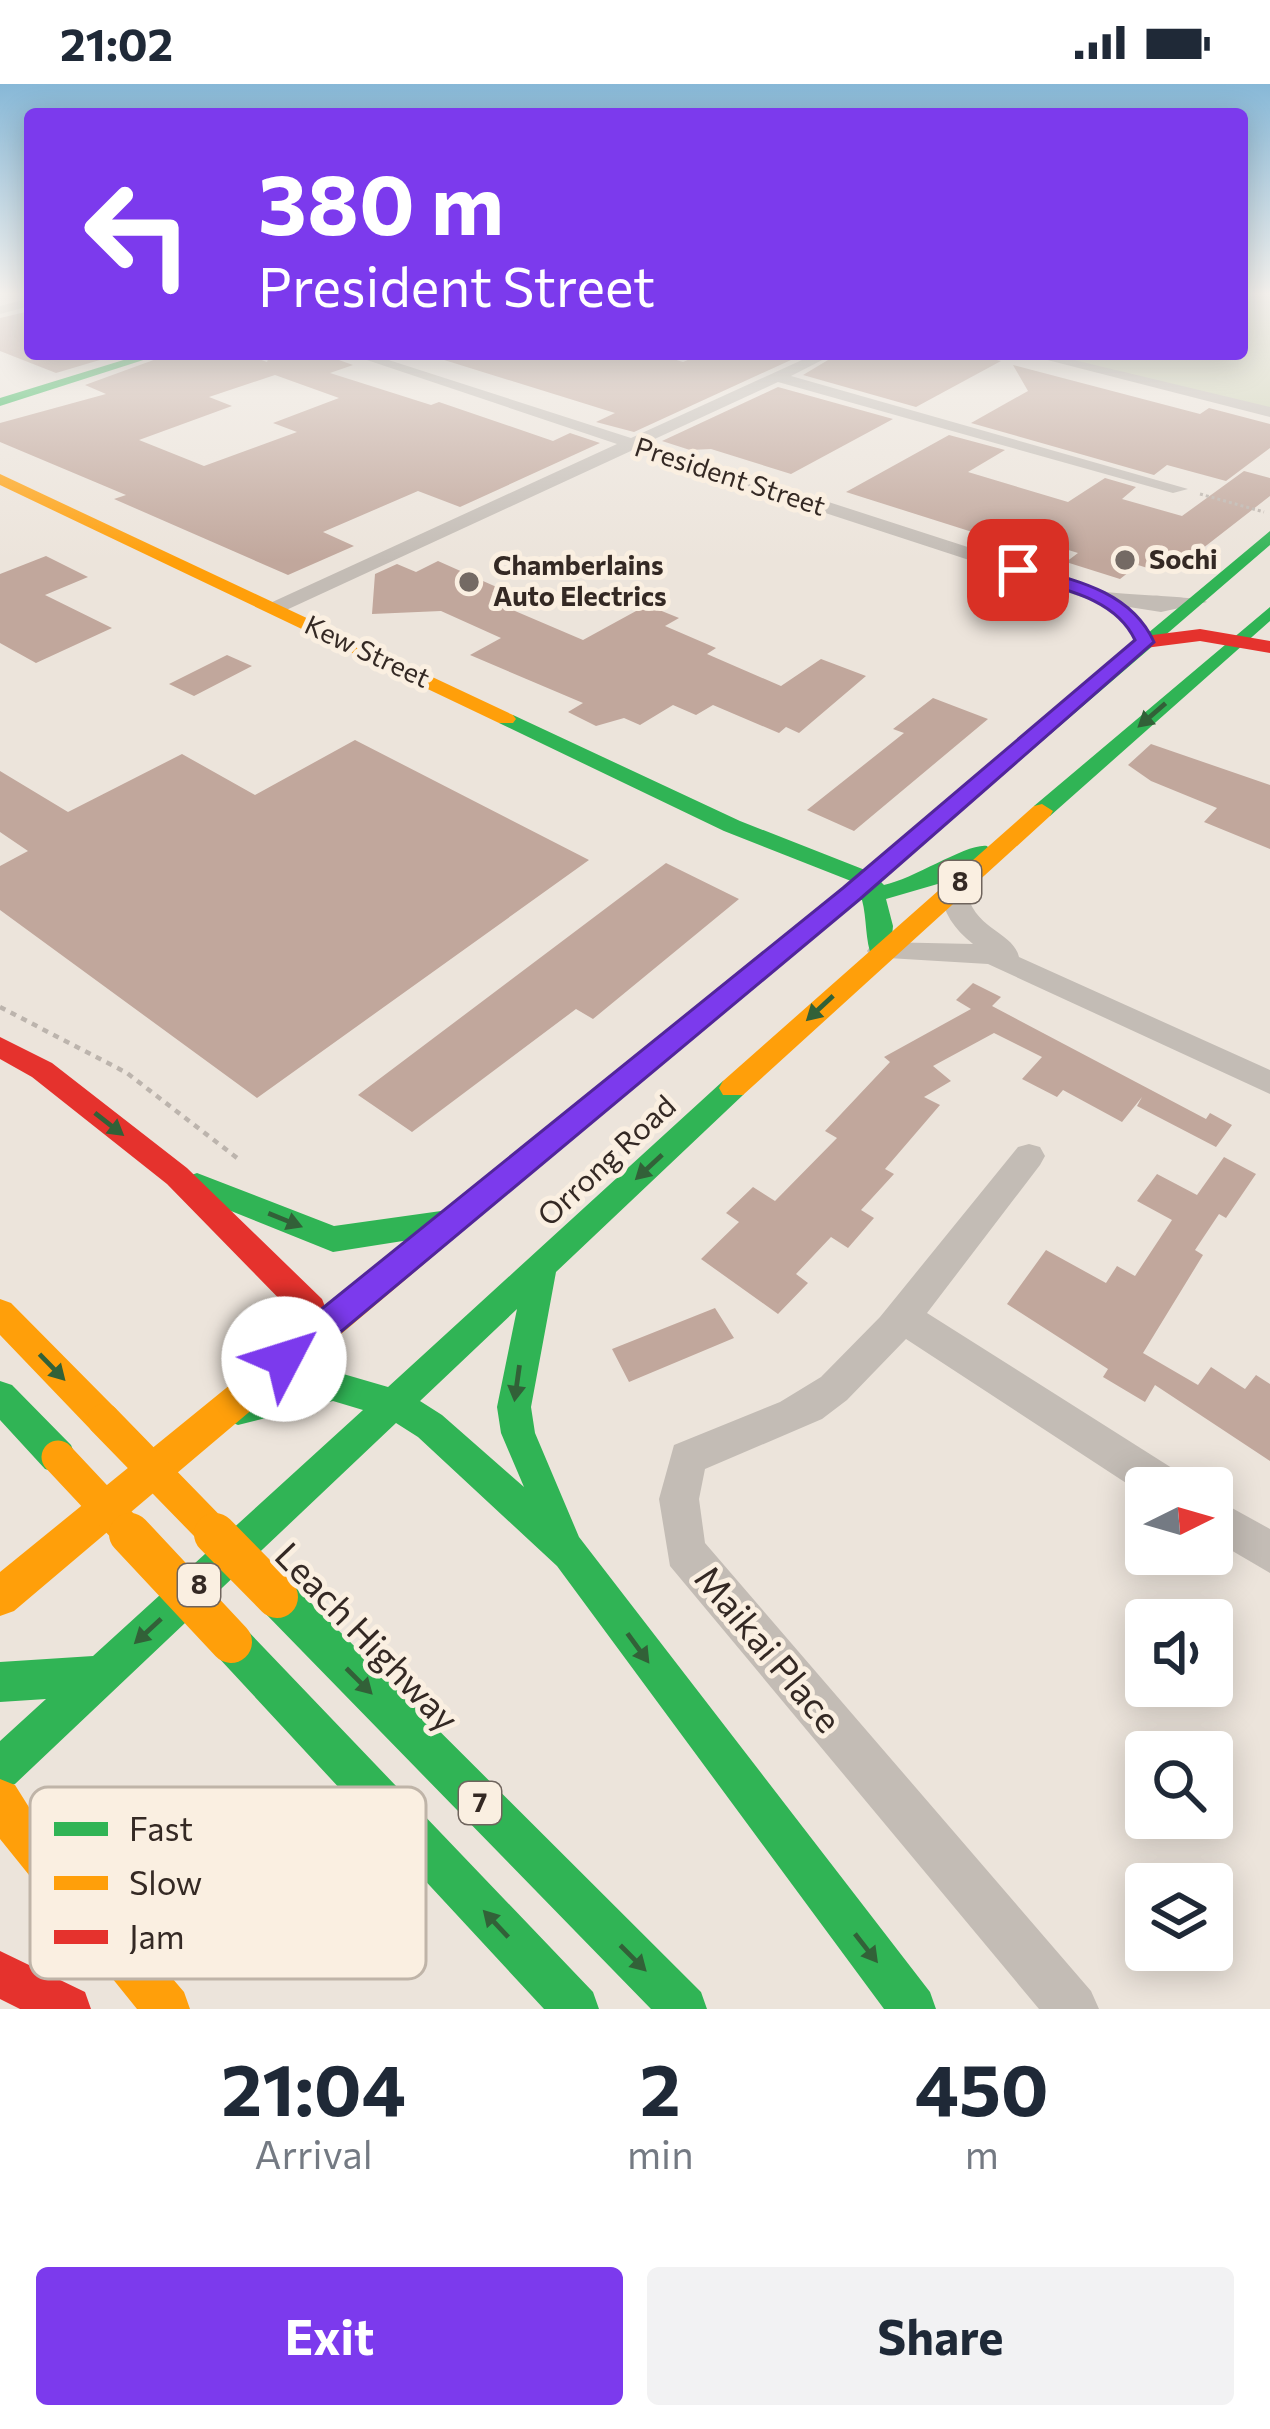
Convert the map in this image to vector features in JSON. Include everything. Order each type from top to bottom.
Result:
[{"type":"main road","points":[[0,402],[66,382]]},
{"type":"main road","name":"Kew Street","points":[[0,479],[864,889]]},
{"type":"main road","name":"Orrong Road","points":[[0,1597],[451,1220],[864,889],[1270,536]]},
{"type":"main road","points":[[1197,602],[1238,642],[1270,658]]},
{"type":"main road","name":"Orrong Road","points":[[0,1769],[881,951],[1270,612]]},
{"type":"main road","points":[[1144,642],[1200,635],[1270,647]]},
{"type":"main road","points":[[881,951],[864,889],[930,882],[1066,789]]},
{"type":"main road","points":[[0,1047],[42,1070],[177,1176],[310,1309],[321,1328],[333,1386],[321,1446],[296,1495]]},
{"type":"main road","points":[[177,1176],[333,1239],[451,1220]]},
{"type":"main road","points":[[541,1269],[514,1407],[518,1433],[569,1553]]},
{"type":"main road","name":"Leach Highway","points":[[0,1313],[684,2009]]},
{"type":"main road","points":[[217,1415],[333,1386],[394,1404],[430,1426],[569,1553],[913,2009]]},
{"type":"main road","name":"7","points":[[0,1396],[368,1787]]},
{"type":"main road","points":[[0,1622],[32,1570]]},
{"type":"main road","points":[[0,1682],[101,1675]]},
{"type":"main road","points":[[0,1800],[30,1845]]},
{"type":"main road","name":"7","points":[[426,1849],[577,2009]]},
{"type":"main road","points":[[0,1974],[68,2009]]},
{"type":"main road","points":[[142,1979],[167,2009]]},
{"type":"street","name":"President Street","points":[[439,382],[1104,598],[1161,606],[1197,602]]},
{"type":"street","points":[[275,608],[766,382]]},
{"type":"street","points":[[794,382],[1179,489]]},
{"type":"street","points":[[1146,382],[1270,412]]},
{"type":"street","name":"President Street","points":[[1104,598],[1135,620],[1144,642]]},
{"type":"street","points":[[953,889],[954,909],[964,925],[1027,968],[1270,1083]]},
{"type":"street","points":[[881,951],[969,951],[1027,968]]},
{"type":"street","name":"Maikai Place","points":[[1028,1156],[901,1316],[838,1383],[808,1406],[688,1458],[679,1499],[686,1552],[1073,2009]]},
{"type":"street","points":[[901,1316],[1136,1467]]},
{"type":"street","points":[[1233,1529],[1270,1553]]},
{"type":"path","points":[[1179,489],[1270,513]]},
{"type":"path","points":[[0,1007],[77,1039],[176,1104],[245,1164]]},
{"type":"green space","points":[[1158,382],[1270,382],[1270,409]]},
{"type":"building","points":[[254,382],[209,397],[232,406],[139,440],[204,466],[297,432],[273,423],[339,398],[294,382],[358,382],[431,405],[439,402],[553,441],[570,433],[600,443],[460,507],[418,491],[323,532],[354,546],[288,575],[114,499],[126,495],[0,442],[0,423],[106,394],[85,385]]},
{"type":"building","points":[[515,382],[743,382],[634,432],[596,422],[615,413]]},
{"type":"building","points":[[827,382],[963,382],[916,407]]},
{"type":"building","points":[[1023,382],[1077,382],[1200,414],[1209,408],[1270,424],[1270,448],[1226,481],[1167,465],[1154,475],[971,423],[1028,391]]},
{"type":"building","points":[[778,387],[893,419],[791,474],[711,449],[690,450],[662,441]]},
{"type":"building","points":[[949,435],[1005,450],[968,472],[1068,502],[1105,478],[1136,487],[1122,499],[1182,516],[1244,471],[1270,478],[1270,496],[1189,559],[1179,556],[1160,572],[1138,565],[1120,579],[1066,562],[1078,553],[1020,535],[1007,543],[846,492]]},
{"type":"building","points":[[46,556],[88,577],[45,595],[112,628],[36,663],[0,643],[0,574]]},
{"type":"building","points":[[438,561],[501,589],[492,593],[504,599],[496,603],[583,640],[647,605],[679,618],[665,626],[716,648],[707,654],[781,686],[821,659],[866,676],[799,733],[786,727],[779,733],[713,705],[696,715],[673,705],[640,725],[624,718],[596,726],[568,712],[583,703],[470,655],[501,638],[441,611],[372,614],[375,574],[397,564],[416,572]]},
{"type":"building","points":[[227,655],[252,666],[194,696],[169,684]]},
{"type":"building","points":[[933,698],[988,719],[854,831],[807,810],[904,733],[893,729]]},
{"type":"building","points":[[355,740],[589,860],[257,1098],[0,910],[0,866],[28,851],[0,832],[0,771],[68,812],[182,754],[255,795]]},
{"type":"building","points":[[1151,744],[1270,785],[1270,849],[1204,822],[1217,808],[1151,781],[1128,765]]},
{"type":"building","points":[[666,863],[739,899],[593,1019],[576,1009],[412,1132],[358,1095]]},
{"type":"building","points":[[973,983],[1001,997],[992,1006],[1206,1119],[1210,1113],[1232,1125],[1216,1147],[1137,1106],[1142,1097],[1122,1122],[1063,1090],[1057,1097],[1022,1079],[1042,1057],[994,1033],[933,1066],[951,1081],[924,1097],[940,1105],[885,1169],[894,1174],[861,1210],[874,1218],[848,1248],[831,1237],[796,1274],[808,1283],[778,1314],[701,1259],[739,1222],[726,1213],[753,1187],[775,1201],[837,1138],[825,1131],[890,1062],[884,1057],[971,1009],[956,1000]]},
{"type":"building","points":[[1224,1157],[1256,1174],[1226,1218],[1219,1214],[1195,1250],[1203,1255],[1143,1353],[1198,1385],[1211,1367],[1245,1389],[1256,1375],[1270,1384],[1270,1461],[1155,1385],[1145,1402],[1103,1377],[1108,1369],[1007,1304],[1046,1250],[1106,1283],[1117,1266],[1135,1276],[1172,1220],[1137,1201],[1157,1174],[1197,1195]]},
{"type":"building","points":[[715,1308],[734,1338],[629,1382],[612,1349]]},
{"type":"traffic: fast","points":[[0,402],[66,382]]},
{"type":"traffic: fast","points":[[498,1184],[957,806],[1270,536]]},
{"type":"traffic: fast","points":[[1042,811],[1270,612]]},
{"type":"traffic: fast","points":[[506,719],[732,826],[868,879],[881,926],[881,951]]},
{"type":"traffic: fast","points":[[848,892],[884,892],[917,884],[979,851]]},
{"type":"traffic: fast","points":[[0,1769],[733,1088]]},
{"type":"traffic: fast","points":[[197,1185],[333,1239],[441,1223]]},
{"type":"traffic: fast","points":[[541,1269],[514,1407],[518,1433],[562,1534]]},
{"type":"traffic: fast","points":[[238,1409],[333,1386],[395,1404],[430,1426],[570,1553],[913,2009]]},
{"type":"traffic: fast","points":[[0,1396],[58,1457]]},
{"type":"traffic: fast","points":[[277,1597],[684,2009]]},
{"type":"traffic: fast","points":[[231,1642],[367,1787]]},
{"type":"traffic: fast","points":[[0,1682],[101,1675]]},
{"type":"traffic: fast","points":[[426,1849],[576,2009]]},
{"type":"traffic: slow","points":[[0,479],[506,719]]},
{"type":"traffic: slow","points":[[733,1088],[1042,811]]},
{"type":"traffic: slow","points":[[0,1597],[498,1184]]},
{"type":"traffic: slow","points":[[0,1313],[104,1420]]},
{"type":"traffic: slow","points":[[104,1420],[277,1597]]},
{"type":"traffic: slow","points":[[58,1457],[231,1642]]},
{"type":"traffic: slow","points":[[0,1800],[30,1845]]},
{"type":"traffic: slow","points":[[142,1979],[167,2009]]},
{"type":"traffic: jam","points":[[1145,642],[1200,635],[1270,647]]},
{"type":"traffic: jam","points":[[0,1047],[42,1070],[177,1176],[311,1309],[329,1360]]},
{"type":"traffic: jam","points":[[0,1974],[68,2009]]},
{"type":"place","name":"Sochi","points":[[1125,560]]},
{"type":"place","name":"Chamberlains Auto Electrics","points":[[469,582]]},
{"type":"route","points":[[284,1359],[852,894],[1144,642],[1135,620],[1104,598],[1018,570]]}]
